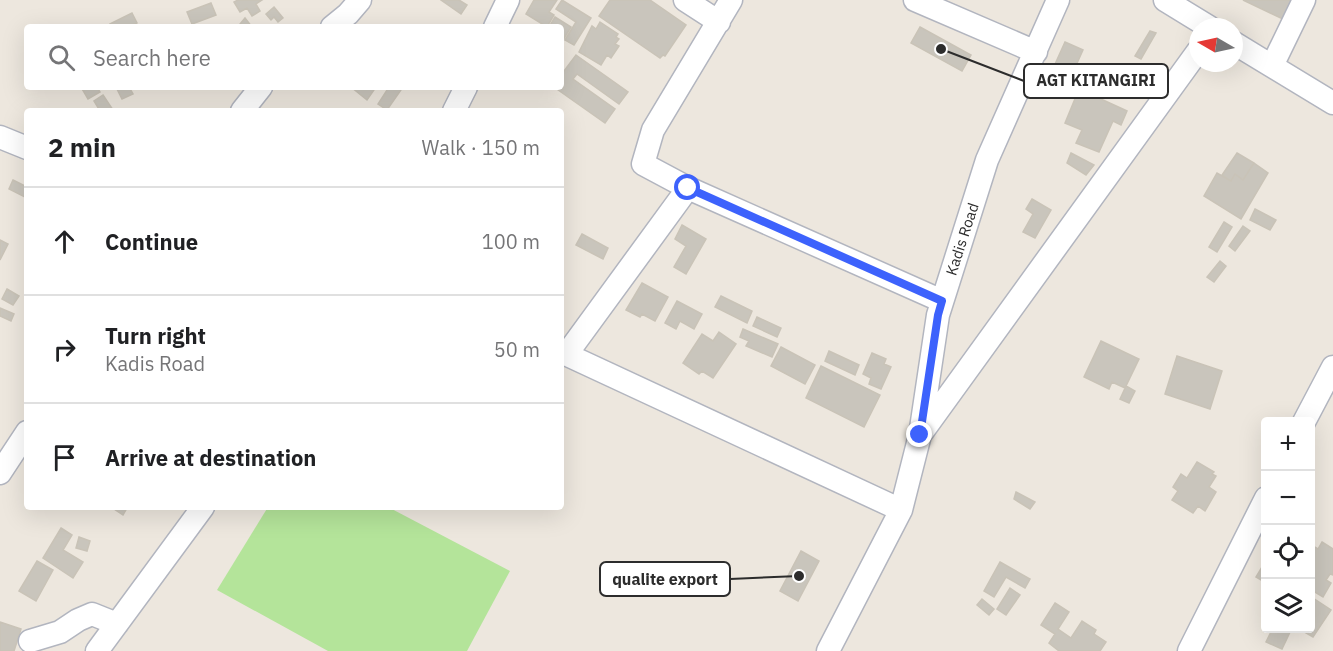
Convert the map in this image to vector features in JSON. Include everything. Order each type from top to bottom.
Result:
[{"type":"street","points":[[336,24],[360,0]]},
{"type":"street","points":[[496,24],[508,0]]},
{"type":"street","points":[[685,0],[719,22]]},
{"type":"street","points":[[731,0],[653,130],[643,164],[688,188],[942,301]]},
{"type":"street","points":[[915,0],[1036,52]]},
{"type":"street","name":"Kadis Road","points":[[828,651],[901,510],[920,435],[942,301],[987,160],[1058,0]]},
{"type":"street","points":[[1165,0],[1194,18]]},
{"type":"street","points":[[1272,66],[1304,0]]},
{"type":"street","points":[[1243,48],[1333,103]]},
{"type":"street","points":[[920,435],[1189,63]]},
{"type":"street","points":[[244,108],[259,90]]},
{"type":"street","points":[[456,108],[464,90]]},
{"type":"street","points":[[0,137],[24,147]]},
{"type":"street","points":[[688,188],[564,353],[901,510]]},
{"type":"street","points":[[1307,417],[1333,367]]},
{"type":"street","points":[[0,473],[24,437]]},
{"type":"street","points":[[1189,651],[1261,508]]},
{"type":"street","points":[[97,651],[201,510]]},
{"type":"street","points":[[30,641],[60,632],[92,614],[117,624]]},
{"type":"green space","points":[[266,510],[394,510],[510,571],[467,651],[328,651],[217,590]]},
{"type":"building","points":[[262,0],[256,4],[260,11],[252,16],[247,8],[240,12],[234,2]]},
{"type":"building","points":[[441,0],[459,0],[467,5],[461,14]]},
{"type":"building","points":[[534,0],[557,0],[549,12],[554,15],[549,24],[542,24],[526,14]]},
{"type":"building","points":[[562,0],[591,18],[574,45],[565,40],[576,22],[556,9]]},
{"type":"building","points":[[610,0],[650,0],[686,25],[665,56],[660,58],[599,16]]},
{"type":"building","points":[[1243,0],[1293,0],[1287,21]]},
{"type":"building","points":[[211,3],[216,15],[192,24],[187,12]]},
{"type":"building","points":[[274,7],[283,18],[278,22],[274,17],[271,20],[266,14]]},
{"type":"building","points":[[132,13],[137,23],[135,24],[110,24]]},
{"type":"building","points":[[555,17],[571,27],[564,38],[564,24],[551,24]]},
{"type":"building","points":[[245,18],[250,24],[240,24]]},
{"type":"building","points":[[600,22],[618,34],[616,37],[619,39],[615,44],[619,46],[611,58],[607,55],[601,65],[579,52],[592,26],[596,29]]},
{"type":"building","points":[[920,27],[971,55],[962,71],[911,43]]},
{"type":"building","points":[[1150,31],[1156,33],[1141,59],[1135,56]]},
{"type":"building","points":[[1065,42],[1083,50],[1069,81],[1051,73]]},
{"type":"building","points":[[576,55],[628,92],[619,104],[577,74],[573,79],[615,109],[605,123],[558,90],[564,90],[564,71]]},
{"type":"building","points":[[1079,89],[1127,111],[1121,125],[1113,121],[1099,152],[1076,143],[1082,130],[1065,123]]},
{"type":"building","points":[[83,90],[99,90],[100,92],[88,99]]},
{"type":"building","points":[[118,90],[131,90],[133,94],[122,99]]},
{"type":"building","points":[[355,90],[374,90],[367,100]]},
{"type":"building","points":[[387,90],[401,90],[388,108],[378,104]]},
{"type":"building","points":[[103,95],[112,108],[98,108],[94,101]]},
{"type":"building","points":[[1071,153],[1094,165],[1086,175],[1067,163]]},
{"type":"building","points":[[1237,153],[1254,163],[1243,180],[1235,174],[1231,181],[1222,175]]},
{"type":"building","points":[[1254,163],[1268,173],[1241,219],[1204,196],[1217,173],[1231,181],[1235,174],[1243,180]]},
{"type":"building","points":[[13,180],[24,186],[24,196],[9,189]]},
{"type":"building","points":[[1032,199],[1051,210],[1035,238],[1023,232],[1033,214],[1026,209]]},
{"type":"building","points":[[1255,209],[1276,220],[1270,230],[1250,220]]},
{"type":"building","points":[[1224,222],[1232,227],[1217,252],[1209,247]]},
{"type":"building","points":[[682,225],[706,239],[686,274],[674,267],[686,246],[675,239]]},
{"type":"building","points":[[1243,226],[1250,231],[1235,251],[1229,246]]},
{"type":"building","points":[[582,234],[608,248],[603,259],[576,245]]},
{"type":"building","points":[[0,240],[8,244],[0,260]]},
{"type":"building","points":[[1220,261],[1226,266],[1214,282],[1207,277]]},
{"type":"building","points":[[642,283],[668,297],[655,321],[642,314],[640,317],[626,310]]},
{"type":"building","points":[[7,289],[19,296],[13,305],[2,299]]},
{"type":"building","points":[[721,296],[752,311],[747,323],[715,307]]},
{"type":"building","points":[[677,301],[702,314],[694,329],[680,321],[676,329],[665,323]]},
{"type":"building","points":[[0,308],[14,314],[11,321],[0,316]]},
{"type":"building","points":[[757,317],[781,328],[777,337],[753,326]]},
{"type":"building","points":[[743,329],[778,344],[772,357],[746,346],[749,341],[740,337]]},
{"type":"building","points":[[719,332],[736,344],[713,378],[702,371],[699,374],[683,363],[702,334],[713,341]]},
{"type":"building","points":[[1101,341],[1139,359],[1125,388],[1112,382],[1109,389],[1084,377]]},
{"type":"building","points":[[781,347],[815,365],[805,384],[771,366]]},
{"type":"building","points":[[829,351],[859,365],[855,375],[825,361]]},
{"type":"building","points":[[872,353],[886,359],[884,364],[891,367],[881,389],[869,384],[871,378],[863,374]]},
{"type":"building","points":[[1177,356],[1222,371],[1210,409],[1165,394]]},
{"type":"building","points":[[821,366],[880,395],[864,427],[806,398]]},
{"type":"building","points":[[1126,386],[1135,391],[1129,403],[1120,399]]},
{"type":"building","points":[[1197,462],[1214,472],[1212,474],[1216,476],[1209,487],[1216,492],[1205,511],[1198,506],[1193,513],[1172,500],[1178,491],[1173,487],[1181,474],[1187,478]]},
{"type":"building","points":[[1016,492],[1035,502],[1030,509],[1014,499]]},
{"type":"building","points":[[116,510],[126,510],[123,515]]},
{"type":"building","points":[[61,528],[72,535],[63,550],[83,562],[73,578],[43,558]]},
{"type":"building","points":[[79,537],[90,541],[87,551],[76,548]]},
{"type":"building","points":[[1322,542],[1333,549],[1333,575],[1330,574],[1326,580],[1331,583],[1323,597],[1315,592],[1315,547],[1318,549]]},
{"type":"building","points":[[801,551],[819,561],[798,601],[780,591]]},
{"type":"building","points":[[37,561],[53,570],[36,601],[19,591]]},
{"type":"building","points":[[1000,562],[1030,579],[1025,588],[1006,577],[994,597],[984,591]]},
{"type":"building","points":[[1261,569],[1261,580],[1256,577]]},
{"type":"building","points":[[1010,588],[1020,595],[1006,615],[997,609]]},
{"type":"building","points":[[982,599],[994,609],[989,615],[977,605]]},
{"type":"building","points":[[1315,599],[1331,610],[1313,637],[1306,633],[1315,633]]},
{"type":"building","points":[[1055,603],[1069,612],[1058,629],[1071,638],[1082,621],[1096,630],[1094,634],[1106,642],[1100,651],[1059,651],[1049,643],[1055,634],[1041,625]]},
{"type":"building","points":[[0,622],[21,629],[14,651],[0,651]]},
{"type":"building","points":[[1270,633],[1290,633],[1282,649],[1266,642]]},
{"type":"place","name":"AGT KITANGIRI","points":[[941,49]]},
{"type":"place","name":"qualite export","points":[[799,576]]},
{"type":"route","points":[[688,188],[942,301],[920,435]]}]
